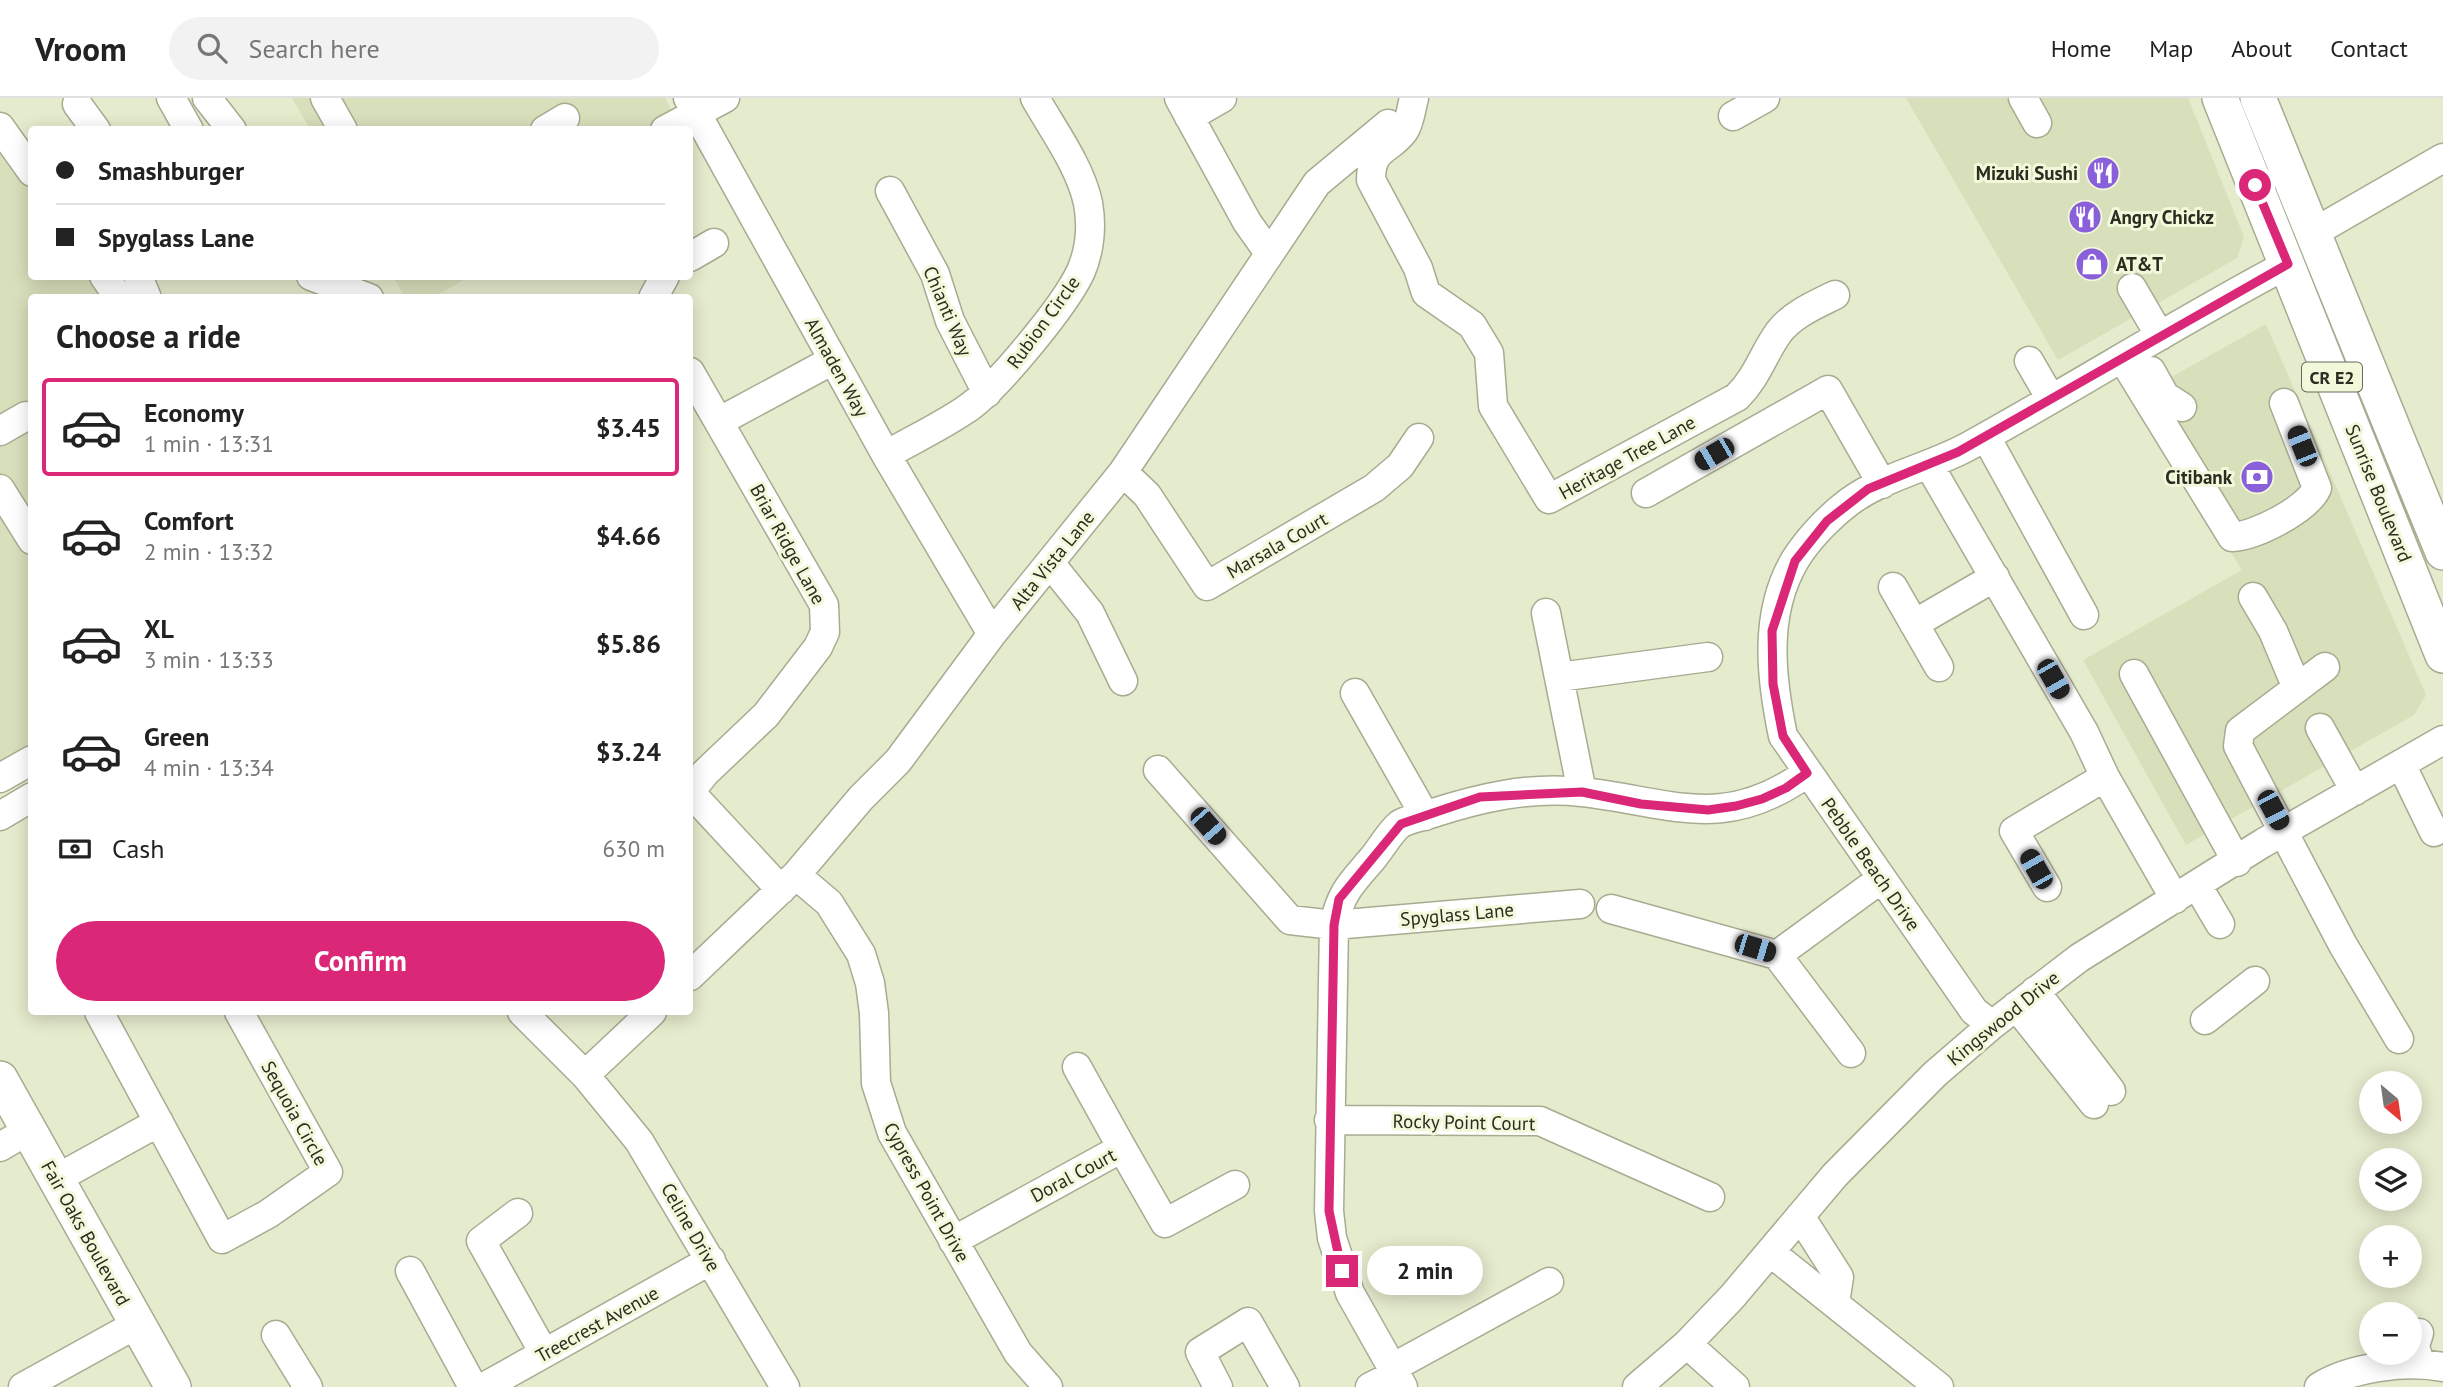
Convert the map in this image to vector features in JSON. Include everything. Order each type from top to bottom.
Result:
[{"type":"main road","name":"Sunrise Boulevard","points":[[2220,98],[2443,655]]},
{"type":"main road","name":"Sunrise Boulevard","points":[[2258,98],[2443,552]]},
{"type":"main road","name":"Fair Oaks Boulevard","points":[[0,1079],[14,1139],[56,1179],[173,1387]]},
{"type":"street","points":[[171,98],[188,126]]},
{"type":"street","points":[[207,98],[229,126]]},
{"type":"street","points":[[325,98],[341,126]]},
{"type":"street","points":[[669,126],[692,105],[725,98]]},
{"type":"street","name":"Rubion Circle","points":[[886,455],[966,410],[987,393],[1073,285],[1089,243],[1087,202],[1079,178],[1035,98]]},
{"type":"street","points":[[1222,98],[1184,107],[1247,222],[1269,253]]},
{"type":"street","name":"Heritage Tree Lane","points":[[1414,98],[1403,132],[1376,155],[1371,166],[1371,180],[1418,268],[1426,293],[1472,325],[1489,353],[1493,406],[1549,499],[1737,397],[1754,380],[1779,332],[1798,314],[1835,295]]},
{"type":"street","points":[[1733,117],[1765,98]]},
{"type":"street","points":[[2023,98],[2037,123]]},
{"type":"street","points":[[77,104],[93,126]]},
{"type":"street","name":"Almaden Way","points":[[692,105],[886,455],[992,634]]},
{"type":"street","name":"Alta Vista Lane","points":[[693,973],[789,883],[861,798],[898,761],[992,634],[1123,472],[1317,183],[1388,124]]},
{"type":"street","points":[[0,127],[28,166]]},
{"type":"street","points":[[2312,233],[2443,158]]},
{"type":"street","name":"Chianti Way","points":[[890,191],[935,274],[950,321],[987,393]]},
{"type":"street","name":"Pebble Beach Drive","points":[[1992,1025],[1974,1011],[1783,736],[1773,684],[1772,631],[1795,561],[1809,541],[1848,502],[1882,484],[1930,466],[1986,437],[2288,264]]},
{"type":"street","points":[[322,280],[358,294]]},
{"type":"street","points":[[2132,288],[2140,347],[2232,537],[2246,536],[2301,507],[2313,497],[2317,488],[2284,403]]},
{"type":"street","points":[[2140,347],[2165,396],[2182,407]]},
{"type":"street","points":[[720,421],[833,360]]},
{"type":"street","points":[[2029,361],[2052,398]]},
{"type":"street","name":"Briar Ridge Lane","points":[[693,377],[824,605],[826,625],[818,647],[766,715],[705,773],[693,788]]},
{"type":"street","points":[[1646,493],[1828,390],[1882,484]]},
{"type":"street","points":[[0,431],[28,419]]},
{"type":"street","points":[[1986,437],[2084,615]]},
{"type":"street","name":"Marsala Court","points":[[1123,472],[1147,495],[1207,586],[1374,488],[1400,466],[1419,438]]},
{"type":"street","points":[[1930,466],[2084,732],[2105,777],[2186,892],[2220,924]]},
{"type":"street","points":[[0,489],[28,534]]},
{"type":"street","points":[[1050,563],[1090,613],[1124,681]]},
{"type":"street","points":[[1914,624],[1995,577]]},
{"type":"street","points":[[1893,587],[1939,667]]},
{"type":"street","points":[[2253,597],[2273,631],[2297,688]]},
{"type":"street","points":[[1546,613],[1582,792]]},
{"type":"street","points":[[1559,677],[1708,657]]},
{"type":"street","points":[[2325,667],[2240,731],[2238,746],[2343,945],[2399,1039]]},
{"type":"street","points":[[2134,674],[2237,862]]},
{"type":"street","points":[[1355,693],[1425,816]]},
{"type":"street","points":[[2320,728],[2355,791]]},
{"type":"street","name":"Kingswood Drive","points":[[1637,1387],[1687,1343],[1770,1252],[1835,1175],[1935,1074],[1992,1025],[2079,958],[2284,831],[2443,740]]},
{"type":"street","points":[[0,778],[28,762]]},
{"type":"street","points":[[2401,764],[2434,832]]},
{"type":"street","name":"Spyglass Lane","points":[[1158,770],[1290,920],[1334,925],[1580,904]]},
{"type":"street","points":[[1397,1376],[1350,1293],[1332,1238],[1329,1211],[1329,1120],[1334,925],[1339,899],[1401,824],[1480,797],[1582,792],[1641,804],[1708,810],[1762,799],[1786,788],[1807,773]]},
{"type":"street","points":[[2047,887],[2014,831],[2105,777]]},
{"type":"street","name":"Briar Ridge Lane","points":[[693,795],[789,883]]},
{"type":"street","points":[[0,816],[28,799]]},
{"type":"street","points":[[1777,955],[1881,879]]},
{"type":"street","name":"Cypress Point Drive","points":[[789,883],[839,915],[861,954],[871,993],[873,1057],[882,1109],[892,1133],[1018,1353],[1048,1387]]},
{"type":"street","points":[[1611,909],[1777,955],[1851,1053]]},
{"type":"street","points":[[2205,1020],[2255,981]]},
{"type":"street","points":[[2026,998],[2103,1098]]},
{"type":"street","name":"Sequoia Circle","points":[[101,1015],[222,1239],[268,1214],[328,1172],[241,1015]]},
{"type":"street","name":"Celine Drive","points":[[525,1015],[585,1075],[639,1140],[785,1387]]},
{"type":"street","points":[[585,1075],[649,1015]]},
{"type":"street","points":[[1077,1067],[1122,1148]]},
{"type":"street","name":"Rocky Point Court","points":[[1329,1120],[1540,1121],[1710,1197]]},
{"type":"street","points":[[56,1179],[159,1122]]},
{"type":"street","name":"Doral Court","points":[[953,1241],[1122,1148],[1166,1223],[1235,1185]]},
{"type":"street","points":[[518,1213],[481,1241],[544,1353]]},
{"type":"street","points":[[1800,1216],[1839,1278],[1835,1303]]},
{"type":"street","points":[[1770,1252],[1939,1387]]},
{"type":"street","name":"Treecrest Avenue","points":[[484,1387],[711,1260]]},
{"type":"street","points":[[410,1270],[473,1387]]},
{"type":"street","points":[[1370,1387],[1397,1376],[1549,1282]]},
{"type":"street","points":[[1218,1387],[1200,1352],[1248,1322],[1285,1387]]},
{"type":"street","points":[[23,1387],[137,1324]]},
{"type":"street","points":[[276,1335],[307,1387]]},
{"type":"street","points":[[1687,1343],[1735,1387]]},
{"type":"street","points":[[2324,1386],[2390,1365],[2431,1365]]},
{"type":"shaded area","points":[[292,98],[665,98],[680,126],[308,126]]},
{"type":"shaded area","points":[[1906,98],[2188,98],[2244,237],[2237,258],[2058,360]]},
{"type":"shaded area","points":[[5,114],[28,148],[28,280],[118,280],[129,294],[28,294],[28,775],[0,791],[0,116]]},
{"type":"shaded area","points":[[395,280],[464,280],[439,294],[403,294]]},
{"type":"shaded area","points":[[2266,324],[2426,695],[2414,715],[2186,845],[2083,660],[2242,570],[2136,397]]},
{"type":"place","name":"Mizuki Sushi","points":[[2103,173]]},
{"type":"place","name":"Angry Chickz","points":[[2085,217]]},
{"type":"place","name":"AT&T","points":[[2092,264]]},
{"type":"place","name":"Citibank","points":[[2257,477]]},
{"type":"route","points":[[1342,1271],[1332,1238],[1329,1211],[1334,925],[1339,899],[1401,824],[1480,797],[1548,792],[1582,792],[1641,804],[1708,810],[1762,799],[1786,788],[1807,773],[1783,736],[1773,684],[1772,631],[1784,586],[1795,561],[1809,541],[1848,502],[1868,489],[1930,466],[1986,437],[2288,264],[2255,185]]}]
